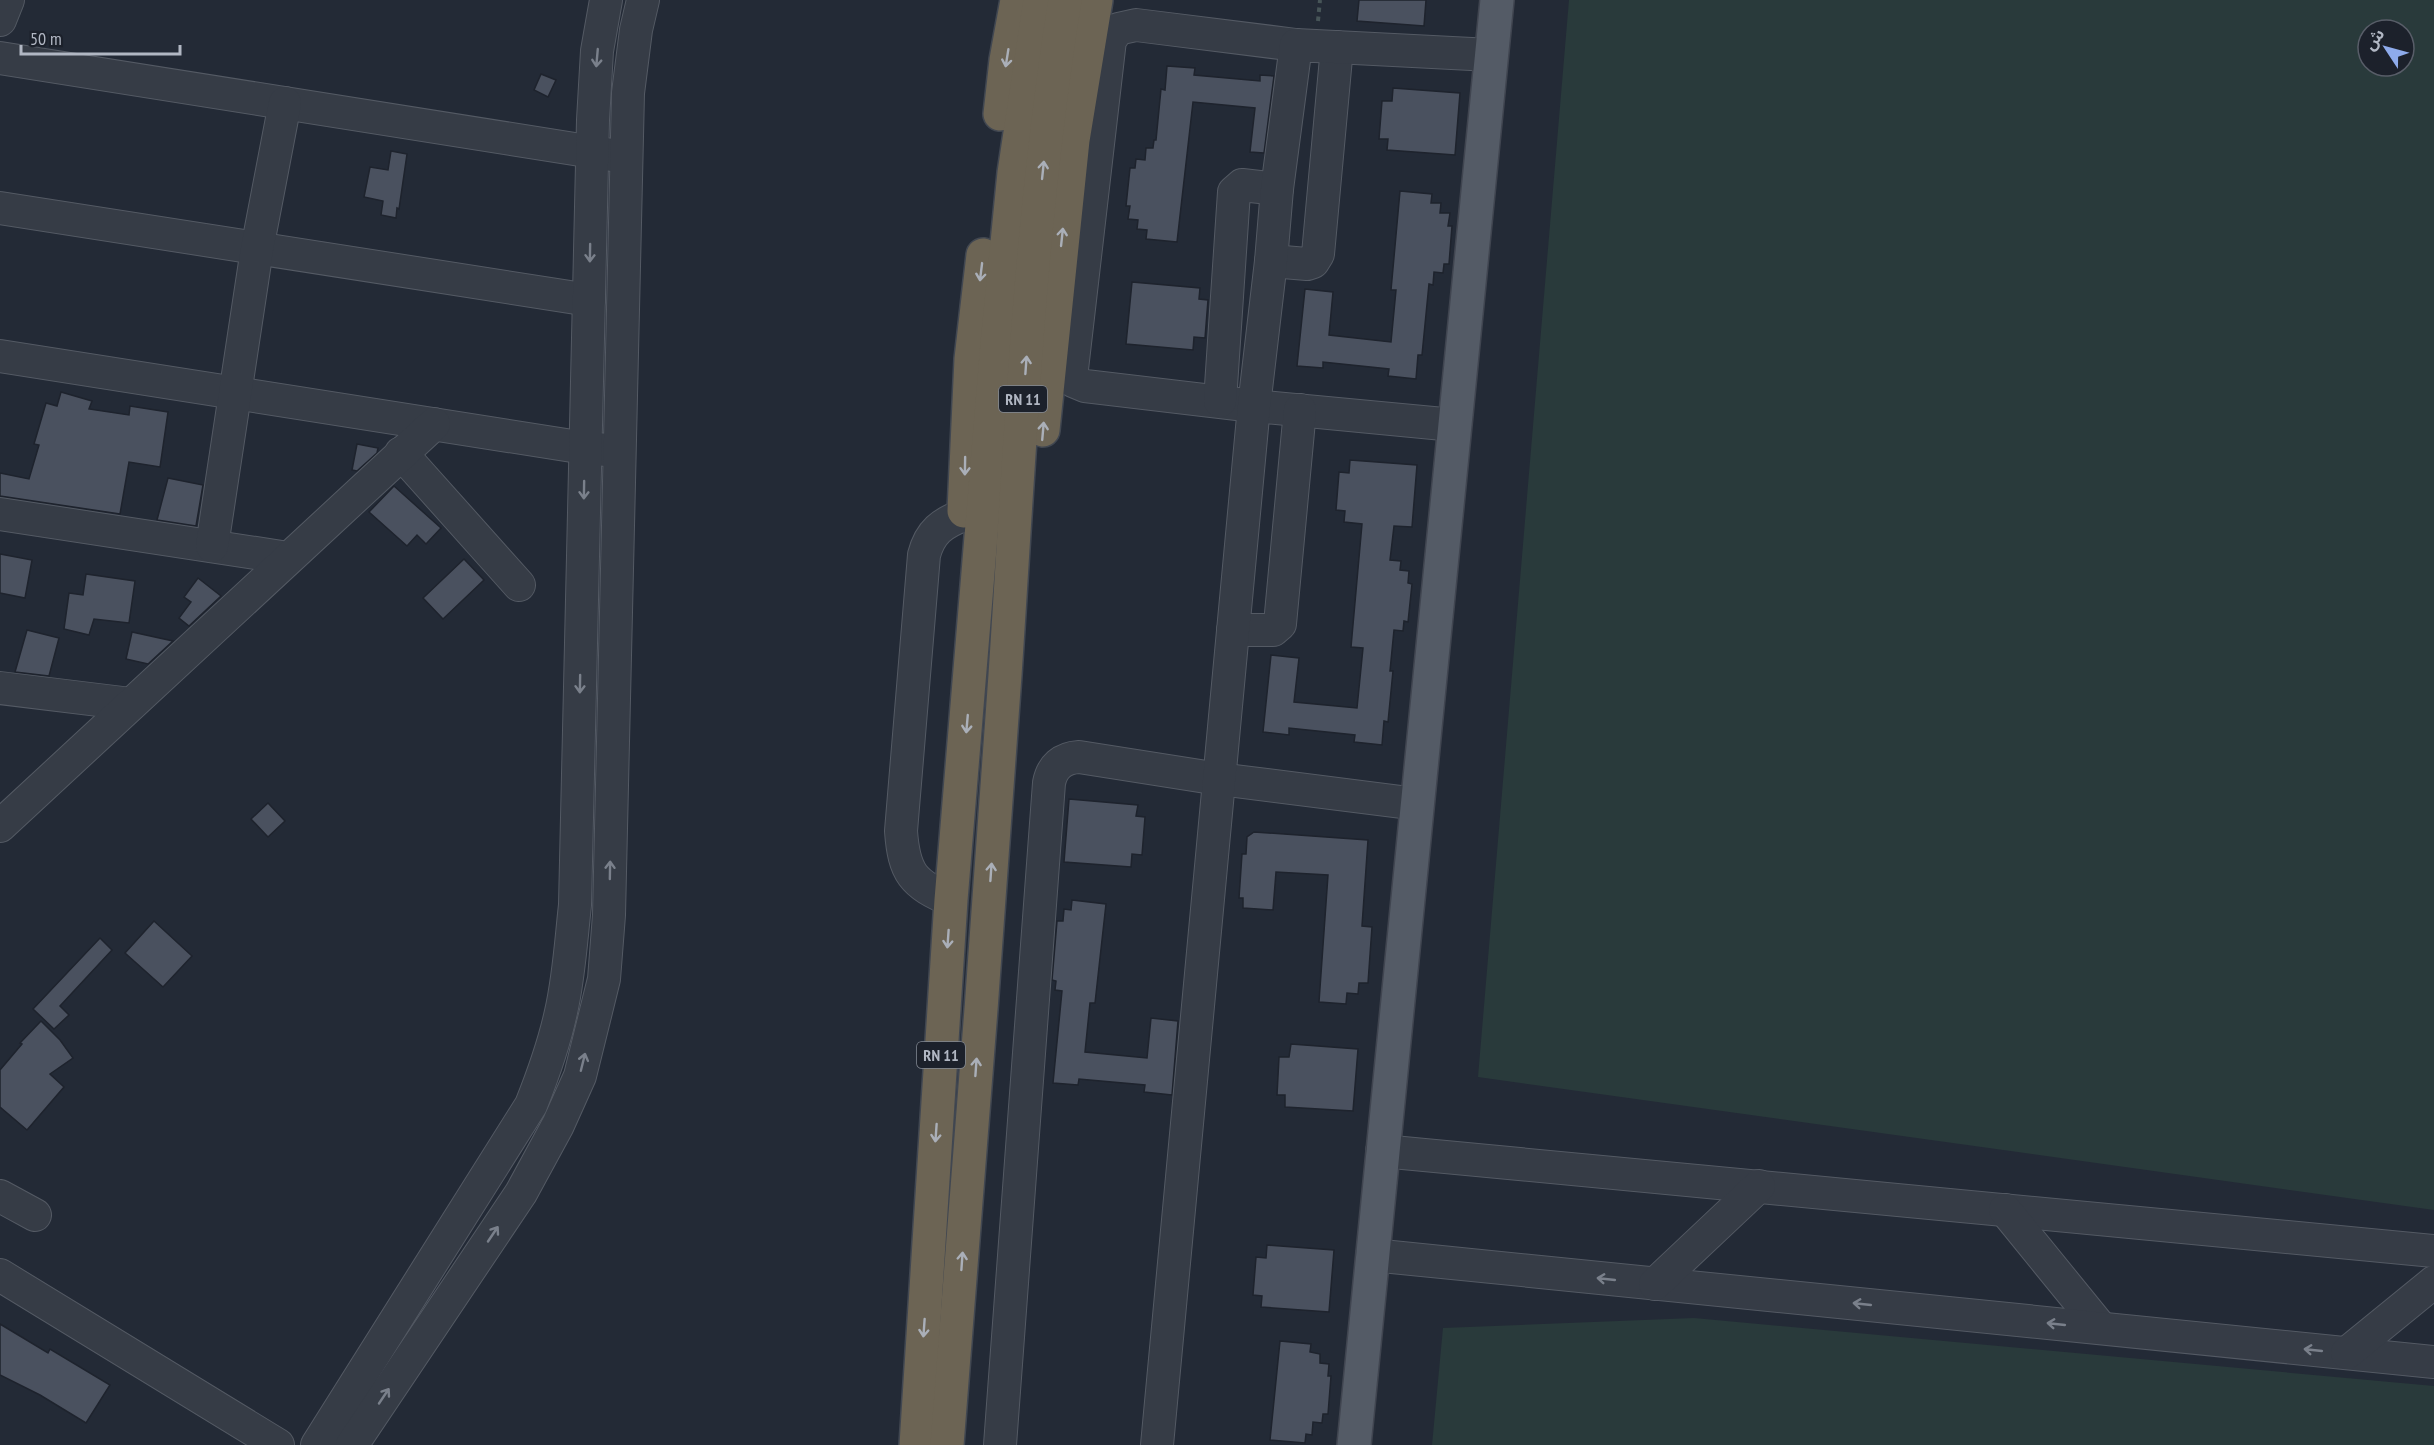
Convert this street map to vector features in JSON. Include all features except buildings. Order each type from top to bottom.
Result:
[{"type":"highway","points":[[972,665],[964,601],[965,454],[971,359],[1006,60],[1017,0]]},
{"type":"highway","name":"RN 11","points":[[916,1445],[951,900],[997,343],[1011,196],[1040,0]]},
{"type":"highway","name":"RN 11","points":[[948,1445],[997,800],[1030,311],[1052,79],[1065,0]]},
{"type":"highway","points":[[997,800],[1011,754],[1019,709],[1062,233],[1073,140],[1096,0]]},
{"type":"main road","points":[[1354,1445],[1497,0]]},
{"type":"street","points":[[0,20],[8,0]]},
{"type":"street","points":[[316,1445],[531,1105],[547,1063],[561,1013],[575,905],[592,153],[597,51],[606,0]]},
{"type":"street","points":[[352,1445],[521,1193],[558,1125],[580,1076],[604,979],[609,915],[628,93],[636,30],[643,0]]},
{"type":"street","points":[[1454,425],[1254,406],[1085,386],[1074,381],[1072,369],[1110,40],[1118,29],[1136,24],[1296,45],[1491,55]]},
{"type":"street","points":[[1157,1445],[1254,406],[1272,261],[1277,189],[1296,45]]},
{"type":"street","points":[[1272,261],[1307,264],[1314,262],[1318,254],[1336,47]]},
{"type":"street","points":[[0,58],[592,153],[627,156]]},
{"type":"street","points":[[212,546],[257,249],[285,103]]},
{"type":"street","points":[[1220,401],[1233,192],[1242,185],[1277,189]]},
{"type":"street","points":[[0,208],[589,300]]},
{"type":"street","points":[[0,356],[585,448],[620,450]]},
{"type":"street","points":[[1233,630],[1273,630],[1280,624],[1300,410]]},
{"type":"street","points":[[7,807],[131,705],[434,424]]},
{"type":"street","points":[[401,453],[519,585]]},
{"type":"street","points":[[0,514],[288,558]]},
{"type":"street","points":[[951,900],[921,885],[910,873],[903,854],[902,831],[924,555],[928,542],[938,527],[964,515]]},
{"type":"street","points":[[0,688],[131,705]]},
{"type":"street","points":[[1000,1445],[1050,777],[1061,762],[1079,757],[1219,780],[1417,804]]},
{"type":"street","points":[[1383,1150],[2434,1251]]},
{"type":"street","points":[[1655,1284],[1759,1186]]},
{"type":"street","points":[[0,1196],[35,1215]]},
{"type":"street","points":[[2005,1209],[2101,1328]]},
{"type":"street","points":[[1372,1255],[2434,1362]]},
{"type":"street","points":[[0,1275],[278,1445]]},
{"type":"street","points":[[2347,1353],[2434,1282]]},
{"type":"shaded area","points":[[1569,0],[2434,0],[2434,1210],[1478,1077]]},
{"type":"shaded area","points":[[1694,1318],[2434,1386],[2434,1445],[1432,1445],[1443,1328]]}]
